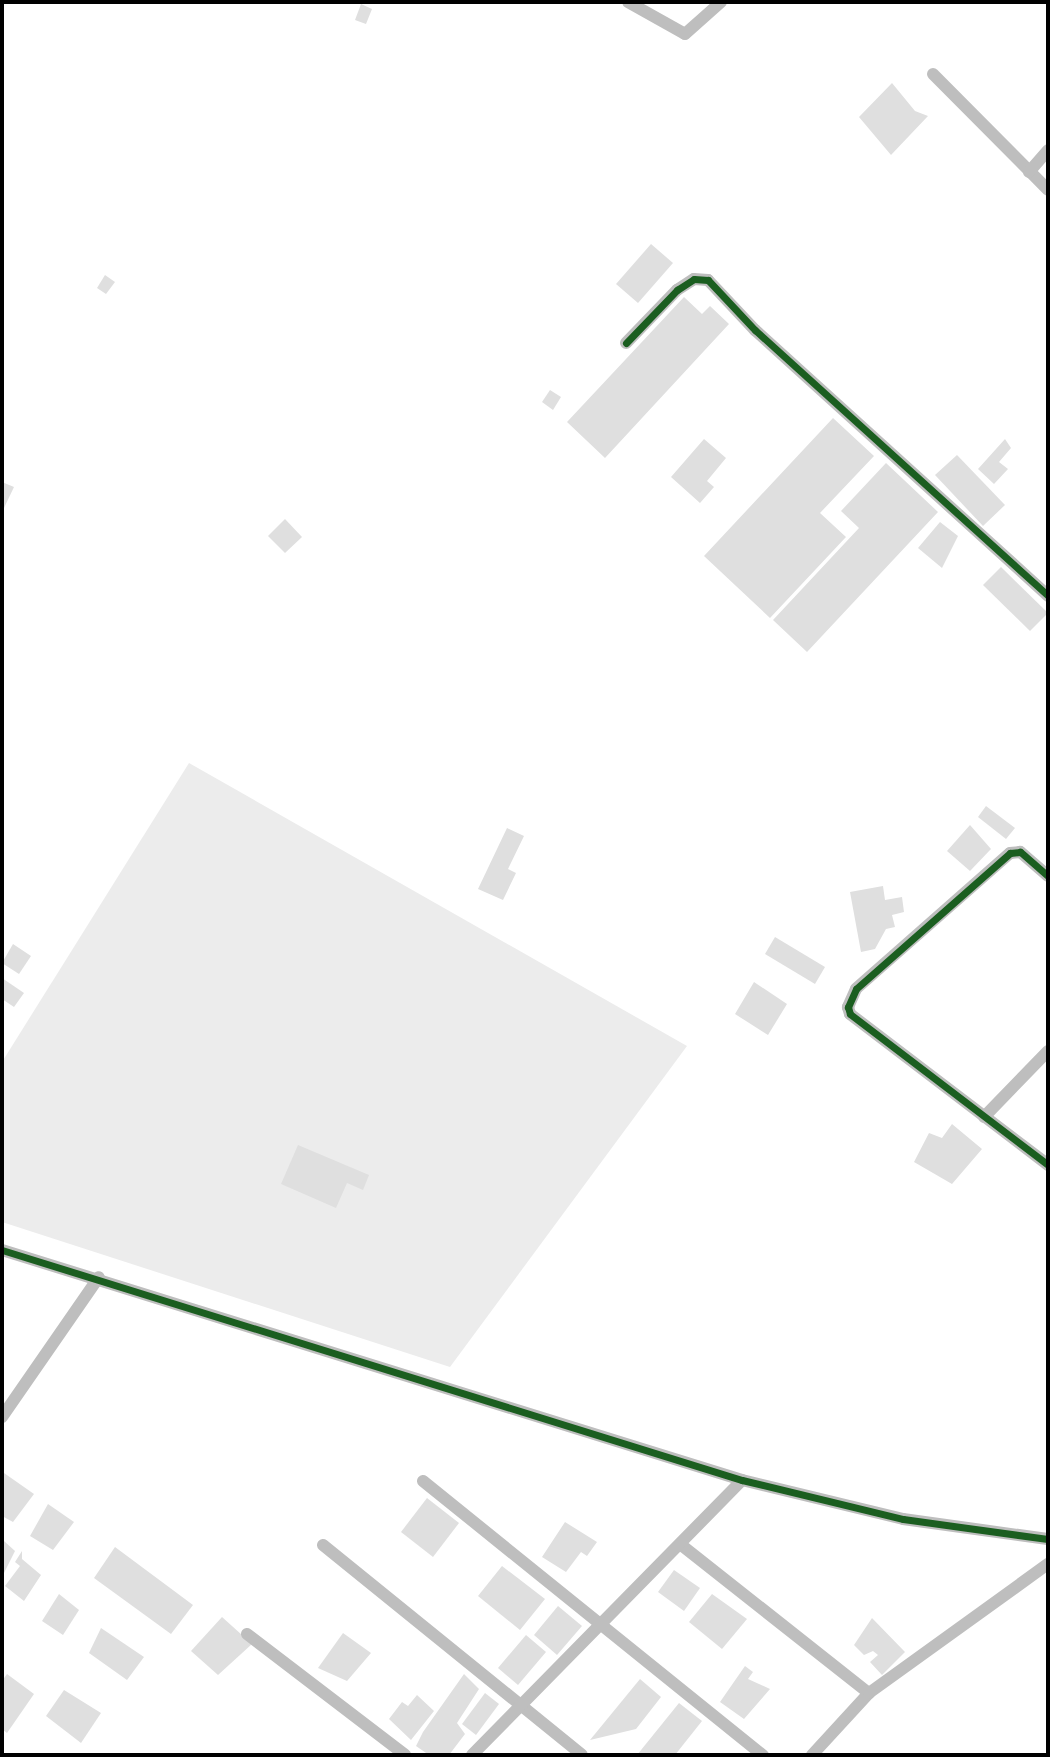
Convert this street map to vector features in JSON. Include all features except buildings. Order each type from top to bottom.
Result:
[{"type":"street","points":[[628,2],[685,34],[721,2]]},
{"type":"street","points":[[933,74],[1048,190]]},
{"type":"street","points":[[1029,172],[1048,150]]},
{"type":"street","points":[[626,343],[677,290],[694,279],[708,280],[755,330],[1048,596]]},
{"type":"street","points":[[1048,876],[1020,852],[1010,853],[849,999],[850,1014],[1048,1165]]},
{"type":"street","points":[[984,1117],[1048,1051]]},
{"type":"street","points":[[2,1250],[99,1277],[743,1480],[903,1519],[1048,1539]]},
{"type":"street","points":[[2,1417],[99,1277]]},
{"type":"street","points":[[472,1755],[743,1480]]},
{"type":"street","points":[[423,1481],[602,1622],[763,1755]]},
{"type":"street","points":[[680,1544],[869,1693]]},
{"type":"street","points":[[323,1545],[582,1755]]},
{"type":"street","points":[[812,1755],[869,1693],[1048,1564]]},
{"type":"street","points":[[247,1634],[405,1755]]},
{"type":"shaded area","points":[[189,763],[687,1046],[450,1367],[2,1222],[2,1062]]},
{"type":"cycle path","points":[[626,343],[677,290],[694,279],[708,280],[755,330],[1048,596]]},
{"type":"cycle path","points":[[1048,876],[1020,852],[1010,853],[856,989],[848,1007],[850,1014],[1048,1165]]},
{"type":"cycle path","points":[[2,1250],[742,1480],[903,1519],[1048,1539]]}]
